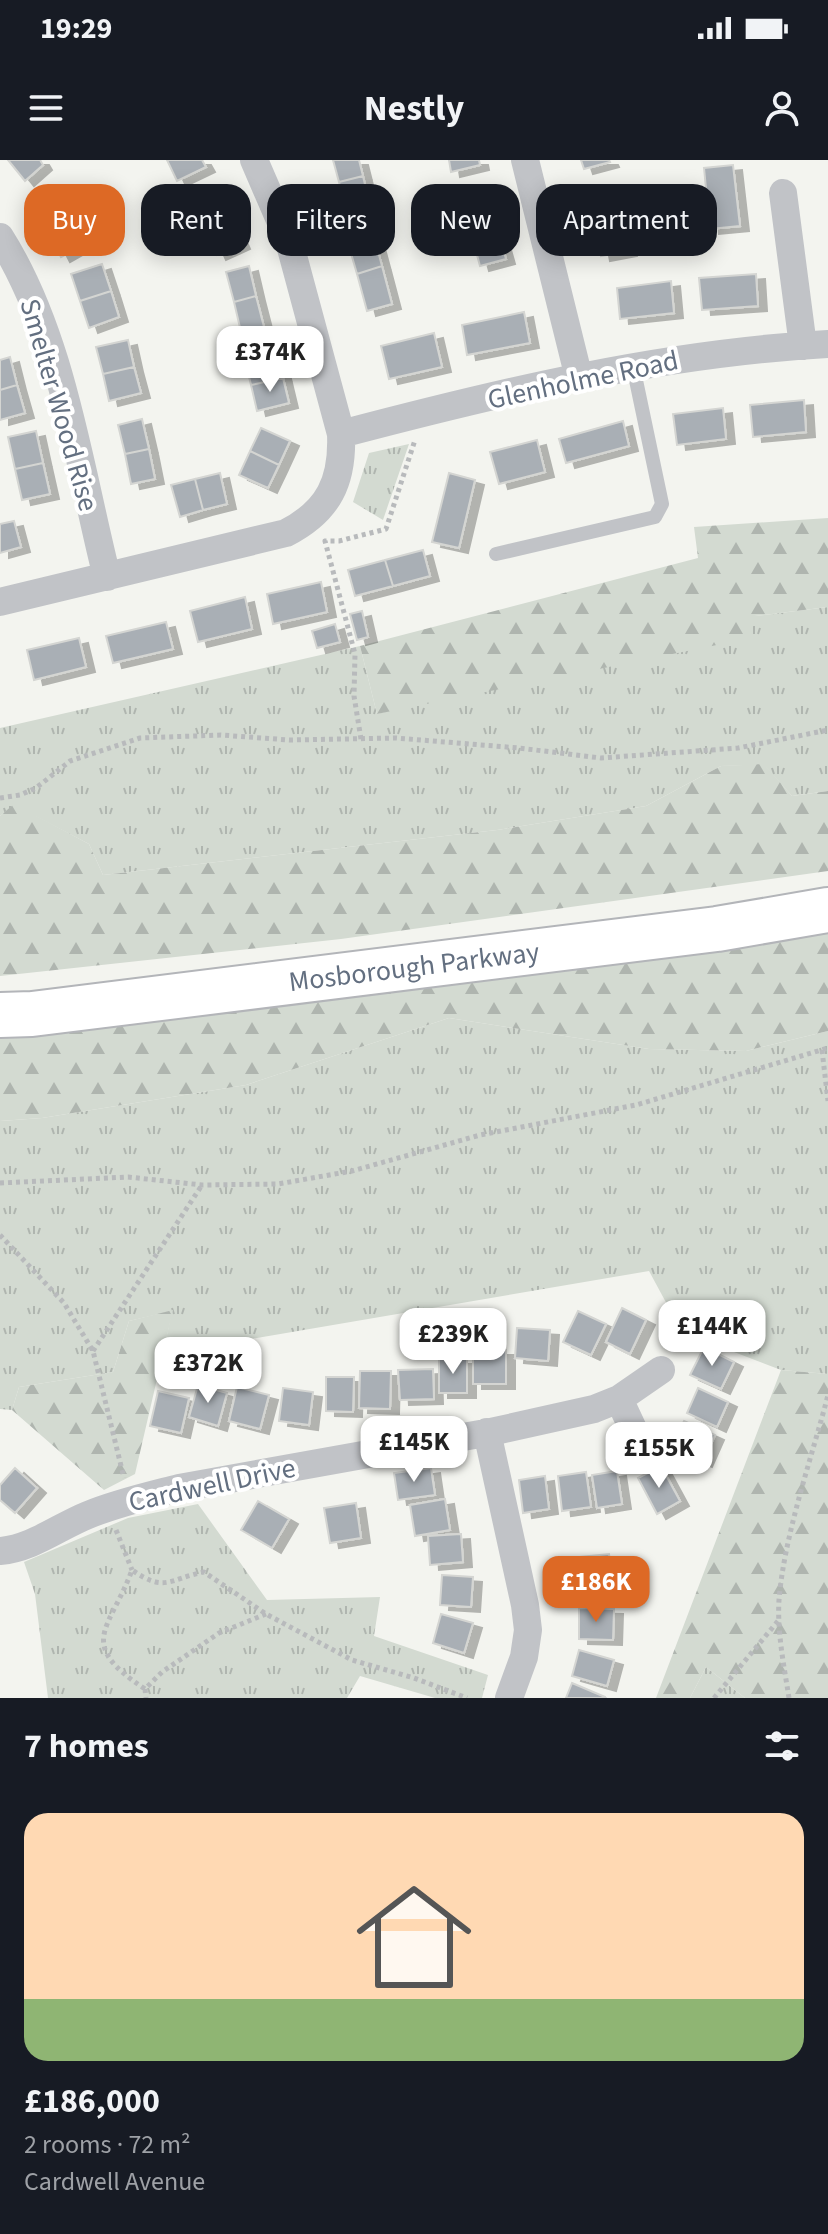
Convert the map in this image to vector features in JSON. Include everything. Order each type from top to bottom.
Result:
[{"type":"highway","name":"Mosborough Parkway","points":[[0,1015],[32,1014],[717,929],[828,910]]},
{"type":"street","points":[[0,602],[286,533],[305,523],[322,506],[337,480],[342,459],[341,434],[289,241],[254,160]]},
{"type":"street","points":[[525,160],[579,378]]},
{"type":"street","points":[[783,193],[816,345]]},
{"type":"street","name":"Smelter Wood Rise","points":[[0,237],[43,328],[70,419],[107,577]]},
{"type":"street","name":"Glenholme Road","points":[[341,434],[633,366],[728,351],[816,345]]},
{"type":"street","name":"Cardwell Drive","points":[[0,1551],[42,1539],[86,1516],[141,1498],[594,1409],[619,1399],[661,1370]]},
{"type":"street","points":[[619,1399],[634,1431]]},
{"type":"street","points":[[487,1432],[528,1630],[524,1657],[509,1698]]},
{"type":"lane","points":[[496,554],[655,517],[662,504],[633,366]]},
{"type":"path","points":[[361,739],[354,696],[355,654],[325,541],[339,541],[386,529],[416,436]]},
{"type":"path","points":[[0,798],[20,795],[36,788],[70,761],[140,738],[221,735],[289,740],[396,738],[601,758],[738,748],[828,730]]},
{"type":"path","points":[[0,1183],[128,1177],[202,1185],[278,1184],[352,1171],[480,1135],[636,1105],[825,1049],[828,1100]]},
{"type":"path","points":[[93,1351],[202,1185]]},
{"type":"path","points":[[0,1235],[64,1303],[93,1351],[126,1487]]},
{"type":"path","points":[[789,1698],[778,1620],[779,1597],[791,1533],[828,1395]]},
{"type":"path","points":[[113,1522],[132,1570],[151,1584],[168,1583],[204,1572],[266,1614],[352,1660],[467,1698]]},
{"type":"path","points":[[132,1570],[123,1596],[107,1620],[102,1635],[104,1651],[121,1673],[145,1689],[146,1698]]},
{"type":"path","points":[[145,1689],[162,1672],[219,1633],[266,1614]]},
{"type":"path","points":[[714,1698],[778,1620]]},
{"type":"green space","points":[[409,444],[383,520],[353,502],[369,453]]},
{"type":"green space","points":[[828,518],[828,607],[755,616],[751,638],[377,714],[360,646],[698,558],[694,527]]},
{"type":"green space","points":[[828,607],[828,791],[792,796],[764,765],[721,766],[646,806],[497,830],[103,875],[89,844],[14,805],[0,816],[0,728],[360,646],[377,714],[755,616]]},
{"type":"green space","points":[[764,764],[792,796],[828,791],[828,871],[341,939],[0,976],[0,816],[14,804],[89,844],[103,875],[497,830],[646,806],[721,766]]},
{"type":"green space","points":[[828,928],[828,1031],[746,1051],[649,1049],[449,1018],[246,1085],[42,1118],[0,1121],[0,1036],[57,1033],[437,986]]},
{"type":"green space","points":[[449,1018],[649,1049],[746,1051],[828,1031],[828,1374],[781,1370],[682,1332],[649,1271],[163,1354],[172,1311],[129,1321],[113,1372],[19,1387],[12,1410],[0,1409],[0,1121],[42,1118],[246,1085]]},
{"type":"green space","points":[[173,1310],[135,1474],[104,1490],[12,1410],[19,1387],[113,1372],[129,1321]]},
{"type":"green space","points":[[781,1370],[828,1374],[828,1698],[745,1698],[706,1667],[690,1698],[656,1698]]},
{"type":"green space","points":[[198,1504],[267,1600],[380,1597],[374,1636],[488,1675],[482,1698],[435,1698],[360,1676],[347,1698],[48,1698],[35,1594],[24,1562],[128,1518]]},
{"type":"green space","points":[[706,1667],[745,1698],[690,1698]]},
{"type":"building","points":[[8,160],[40,160],[43,165],[25,181]]},
{"type":"building","points":[[167,160],[202,160],[206,167],[177,181]]},
{"type":"building","points":[[333,160],[359,160],[363,176],[339,182]]},
{"type":"building","points":[[449,160],[479,160],[480,165],[451,172]]},
{"type":"building","points":[[581,160],[609,160],[610,162],[584,169]]},
{"type":"building","points":[[733,165],[740,226],[717,228],[717,184],[706,184],[704,168]]},
{"type":"building","points":[[363,176],[365,184],[339,184]]},
{"type":"building","points":[[352,256],[379,256],[382,266],[357,274]]},
{"type":"building","points":[[477,256],[505,256],[506,259],[480,266]]},
{"type":"building","points":[[102,264],[111,291],[80,301],[71,274]]},
{"type":"building","points":[[249,266],[256,296],[234,302],[226,272]]},
{"type":"building","points":[[382,266],[392,304],[367,311],[357,274]]},
{"type":"building","points":[[756,274],[758,306],[702,310],[699,278]]},
{"type":"building","points":[[671,281],[674,313],[620,319],[617,288]]},
{"type":"building","points":[[111,291],[119,317],[89,328],[80,301]]},
{"type":"building","points":[[256,296],[264,327],[241,332],[234,302]]},
{"type":"building","points":[[524,312],[530,343],[467,355],[462,325]]},
{"type":"building","points":[[434,333],[442,367],[389,379],[381,346]]},
{"type":"building","points":[[128,340],[134,367],[103,374],[96,347]]},
{"type":"building","points":[[277,353],[283,378],[251,385],[245,360]]},
{"type":"building","points":[[10,357],[17,385],[0,390],[0,360]]},
{"type":"building","points":[[134,367],[141,393],[109,401],[103,374]]},
{"type":"building","points":[[283,378],[289,403],[257,411],[251,385]]},
{"type":"building","points":[[17,385],[25,413],[0,420],[0,390]]},
{"type":"building","points":[[804,400],[806,432],[753,437],[750,405]]},
{"type":"building","points":[[723,408],[726,439],[677,445],[673,414]]},
{"type":"building","points":[[142,419],[149,449],[125,454],[118,425]]},
{"type":"building","points":[[623,421],[629,446],[566,463],[559,439]]},
{"type":"building","points":[[261,428],[290,441],[279,465],[250,451]]},
{"type":"building","points":[[36,431],[43,463],[15,469],[8,437]]},
{"type":"building","points":[[537,440],[545,472],[499,484],[490,452]]},
{"type":"building","points":[[149,449],[155,479],[131,484],[125,454]]},
{"type":"building","points":[[250,451],[279,465],[268,488],[239,475]]},
{"type":"building","points":[[43,463],[50,494],[22,500],[15,469]]},
{"type":"building","points":[[220,473],[227,504],[203,510],[195,479]]},
{"type":"building","points":[[449,473],[475,480],[459,548],[432,542]]},
{"type":"building","points":[[195,479],[203,510],[180,517],[171,485]]},
{"type":"building","points":[[14,521],[21,547],[0,553],[0,524]]},
{"type":"building","points":[[423,550],[430,576],[393,586],[385,560]]},
{"type":"building","points":[[385,560],[393,586],[355,596],[348,570]]},
{"type":"building","points":[[321,582],[327,612],[273,624],[267,594]]},
{"type":"building","points":[[245,597],[252,629],[198,642],[190,611]]},
{"type":"building","points":[[362,611],[368,637],[357,640],[350,614]]},
{"type":"building","points":[[166,622],[173,649],[113,663],[106,636]]},
{"type":"building","points":[[335,624],[340,642],[317,648],[312,631]]},
{"type":"building","points":[[79,638],[86,667],[34,680],[27,650]]},
{"type":"building","points":[[622,1308],[646,1320],[630,1354],[606,1342]]},
{"type":"building","points":[[578,1311],[606,1324],[591,1355],[563,1342]]},
{"type":"building","points":[[517,1328],[550,1330],[548,1361],[515,1358]]},
{"type":"building","points":[[704,1347],[734,1362],[721,1389],[690,1375]]},
{"type":"building","points":[[473,1350],[506,1350],[506,1384],[473,1384]]},
{"type":"building","points":[[439,1359],[467,1359],[467,1393],[439,1393]]},
{"type":"building","points":[[433,1369],[434,1399],[400,1400],[398,1370]]},
{"type":"building","points":[[360,1371],[391,1371],[390,1409],[359,1408]]},
{"type":"building","points":[[326,1377],[354,1377],[353,1412],[326,1411]]},
{"type":"building","points":[[198,1385],[227,1393],[218,1426],[189,1417]]},
{"type":"building","points":[[237,1387],[269,1395],[260,1429],[229,1421]]},
{"type":"building","points":[[283,1388],[313,1392],[309,1425],[279,1421]]},
{"type":"building","points":[[698,1388],[728,1402],[717,1427],[687,1413]]},
{"type":"building","points":[[158,1391],[189,1398],[181,1433],[150,1426]]},
{"type":"building","points":[[684,1421],[715,1435],[703,1462],[671,1448]]},
{"type":"building","points":[[661,1466],[680,1501],[657,1514],[638,1478]]},
{"type":"building","points":[[15,1468],[37,1488],[15,1513],[0,1500],[0,1485]]},
{"type":"building","points":[[431,1468],[435,1495],[398,1500],[394,1473]]},
{"type":"building","points":[[617,1471],[622,1504],[597,1508],[592,1475]]},
{"type":"building","points":[[586,1472],[591,1507],[562,1511],[558,1476]]},
{"type":"building","points":[[545,1476],[549,1509],[523,1513],[519,1480]]},
{"type":"building","points":[[445,1499],[450,1530],[415,1536],[410,1505]]},
{"type":"building","points":[[258,1501],[289,1519],[272,1548],[241,1530]]},
{"type":"building","points":[[356,1503],[361,1538],[330,1543],[324,1508]]},
{"type":"building","points":[[461,1534],[463,1562],[430,1565],[428,1536]]},
{"type":"building","points":[[609,1554],[613,1584],[574,1588],[570,1558]]},
{"type":"building","points":[[442,1575],[473,1577],[471,1607],[440,1605]]},
{"type":"building","points":[[579,1608],[614,1609],[613,1640],[579,1639]]},
{"type":"building","points":[[441,1614],[473,1623],[464,1653],[433,1643]]},
{"type":"building","points":[[579,1650],[614,1660],[607,1686],[572,1676]]},
{"type":"building","points":[[572,1683],[605,1697],[605,1698],[566,1698]]}]
